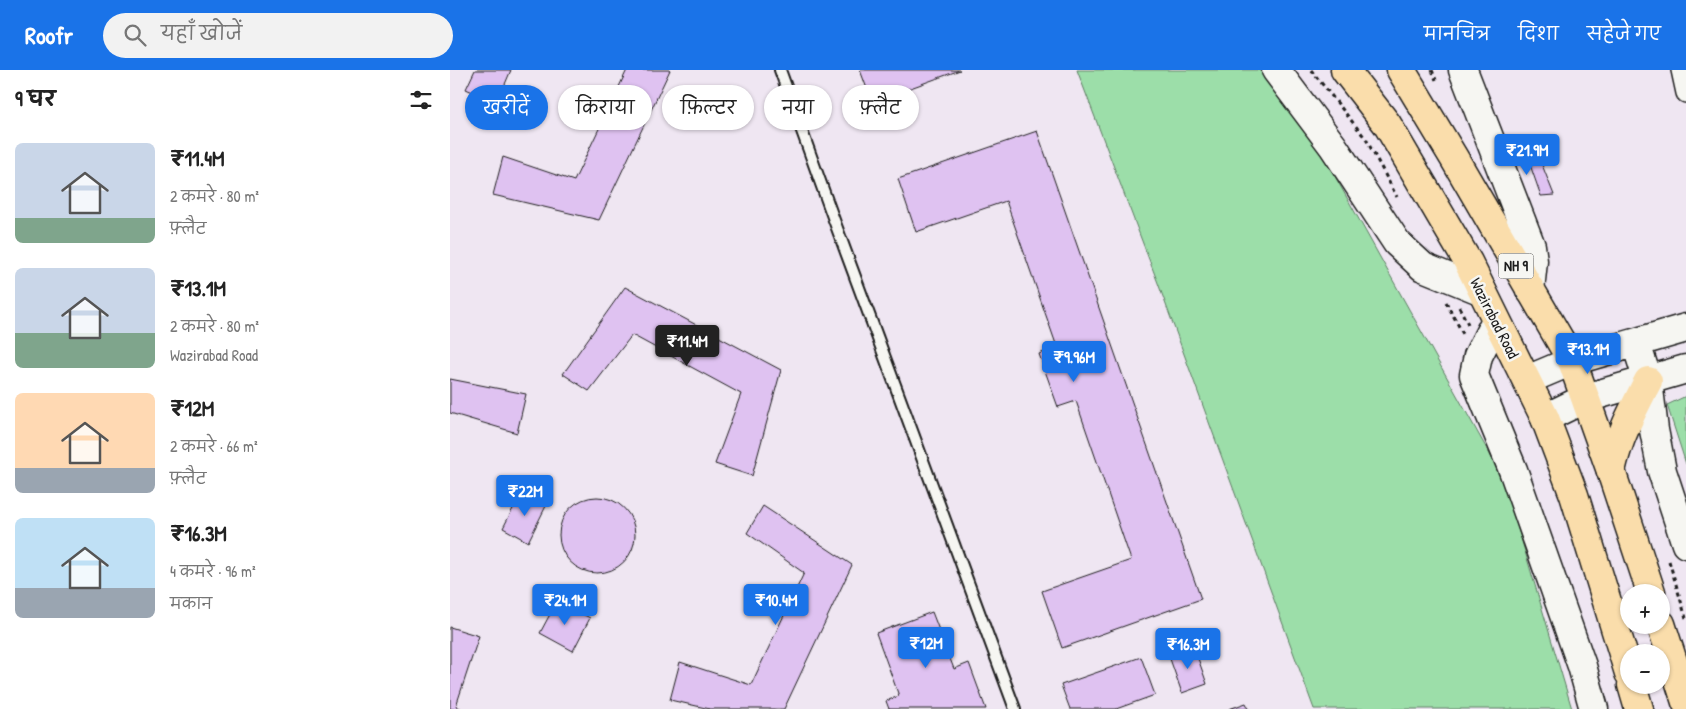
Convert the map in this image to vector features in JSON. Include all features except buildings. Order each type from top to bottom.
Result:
[{"type":"main road","name":"Wazirabad Road","points":[[1345,70],[1387,124],[1468,262],[1527,380],[1545,418],[1574,495],[1620,644]]},
{"type":"main road","name":"NH 9","points":[[1401,70],[1572,360],[1648,584]]},
{"type":"main road","points":[[1611,471],[1615,450],[1622,431],[1648,381]]},
{"type":"main road","points":[[1664,634],[1686,702]]},
{"type":"main road","points":[[1635,694],[1639,709]]},
{"type":"street","points":[[1276,70],[1333,146],[1397,244],[1422,267],[1482,291]]},
{"type":"street","points":[[1463,70],[1531,246],[1533,261],[1530,290]]},
{"type":"street","points":[[1681,70],[1686,93]]},
{"type":"street","points":[[1496,320],[1478,356],[1474,374],[1513,470],[1582,666],[1594,709]]},
{"type":"street","points":[[1527,380],[1572,360],[1686,328]]},
{"type":"street","points":[[1636,343],[1648,381],[1654,430],[1662,471],[1686,544]]},
{"type":"street","points":[[1545,418],[1586,398],[1686,369]]},
{"type":"lane","points":[[780,70],[1015,709]]},
{"type":"green space","points":[[1077,70],[1260,70],[1322,153],[1503,478],[1572,709],[1314,709],[1158,283]]},
{"type":"green space","points":[[1686,396],[1686,464],[1667,405]]}]
